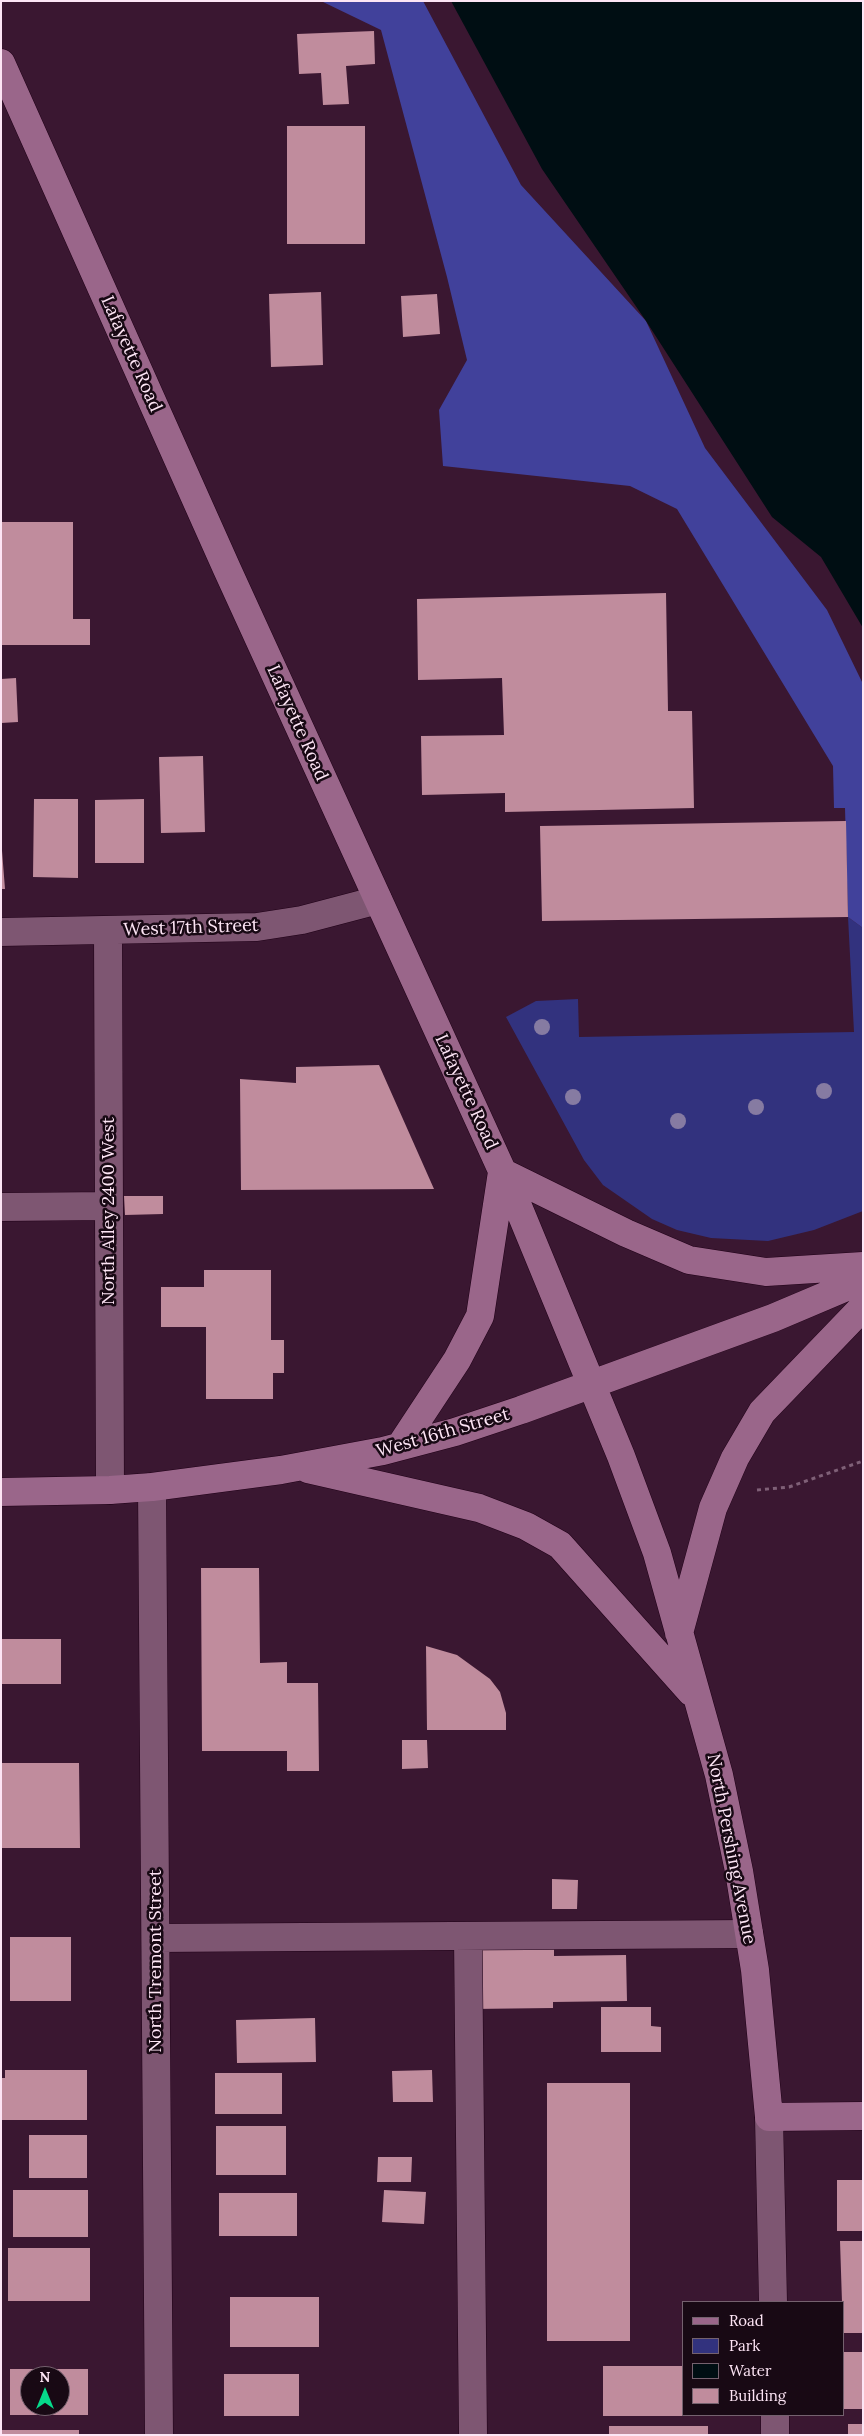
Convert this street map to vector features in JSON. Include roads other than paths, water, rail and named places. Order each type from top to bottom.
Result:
[{"type":"main road","name":"Lafayette Road","points":[[1,63],[223,560],[502,1172],[590,1385]]},
{"type":"main road","points":[[401,1445],[457,1360],[480,1316],[502,1172],[626,1233],[689,1260],[766,1272],[863,1266]]},
{"type":"main road","name":"West 16th Street","points":[[1,1492],[110,1490],[152,1487],[299,1467],[383,1451],[499,1418],[773,1318],[863,1280]]},
{"type":"main road","points":[[678,1634],[713,1508],[736,1458],[762,1412],[863,1307]]},
{"type":"main road","name":"North Pershing Avenue","points":[[590,1385],[621,1456],[656,1553],[720,1775],[749,1934],[760,2018],[769,2117]]},
{"type":"main road","points":[[299,1467],[479,1508],[526,1526],[560,1545],[696,1697]]},
{"type":"main road","points":[[769,2117],[863,2116]]},
{"type":"street","name":"West 17th Street","points":[[1,932],[108,931],[280,925],[378,900]]},
{"type":"street","name":"North Alley 2400 West","points":[[108,931],[110,1490]]},
{"type":"street","points":[[1,1207],[109,1206]]},
{"type":"street","name":"North Tremont Street","points":[[152,1487],[159,2435]]},
{"type":"street","points":[[156,1938],[749,1934]]},
{"type":"street","points":[[468,1936],[473,2435]]},
{"type":"street","name":"North Pershing Avenue","points":[[769,2117],[773,2301]]},
{"type":"street","points":[[775,2416],[775,2435]]},
{"type":"water","points":[[451,1],[863,1],[863,628],[821,557],[772,517],[646,321],[542,169]]}]
